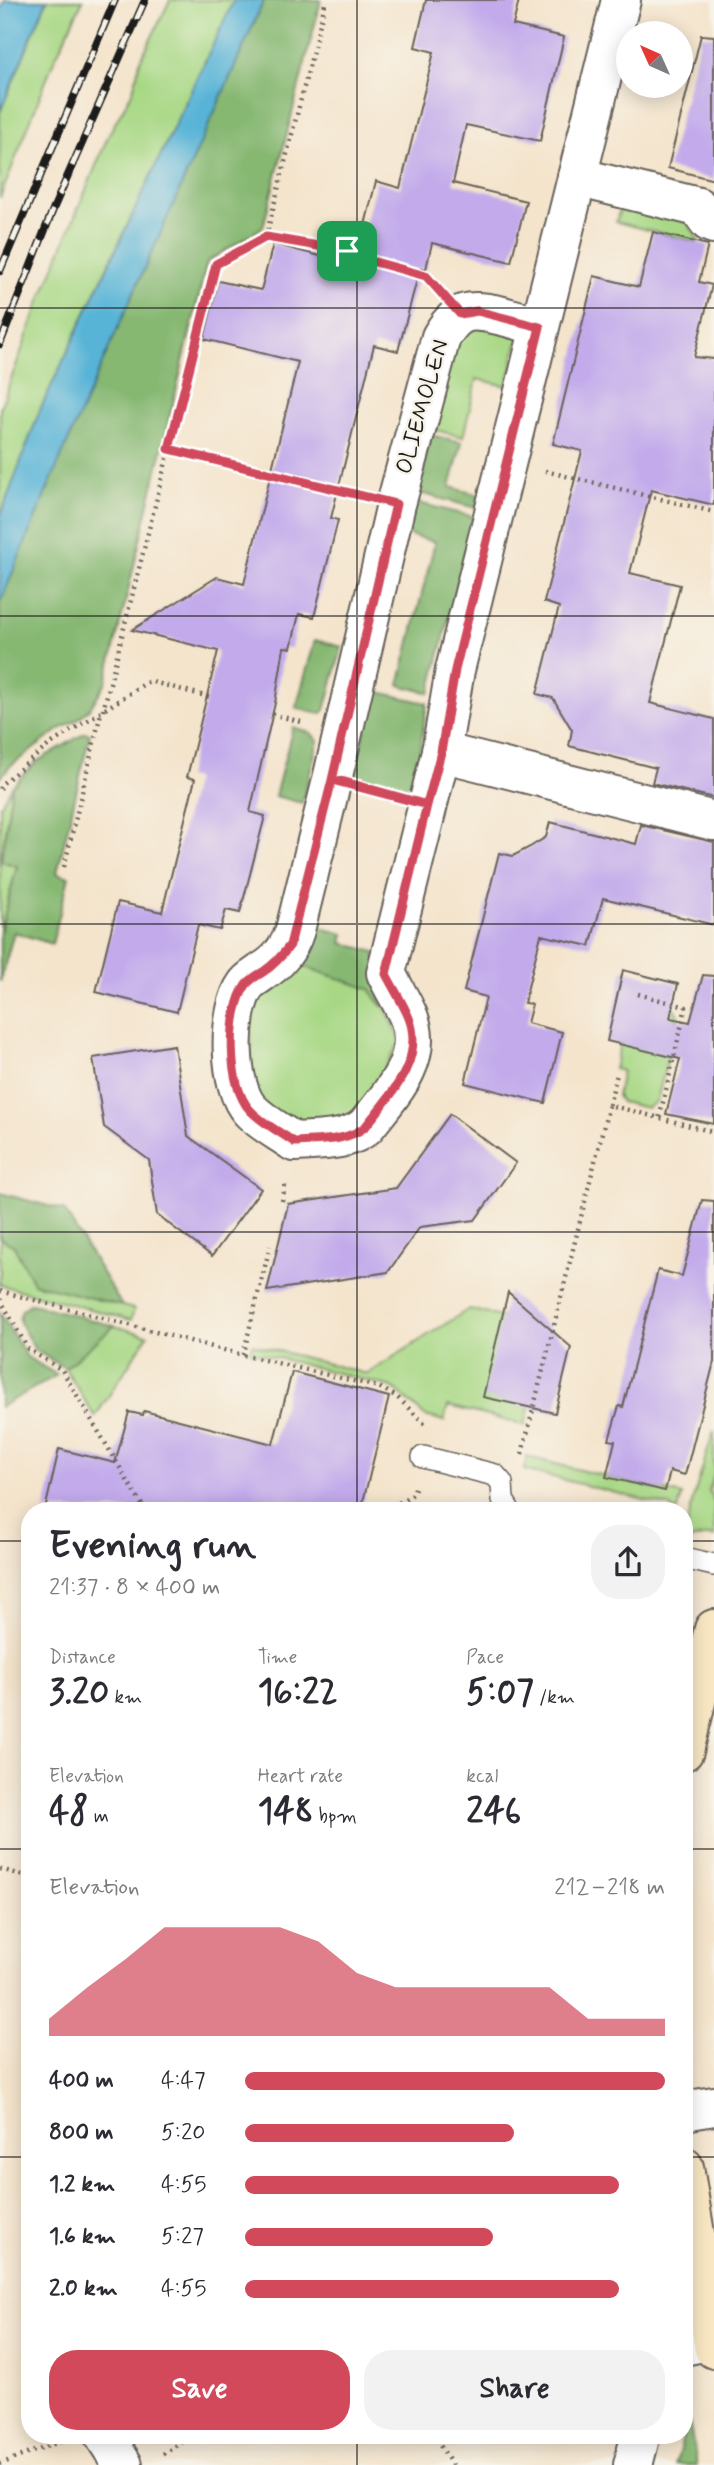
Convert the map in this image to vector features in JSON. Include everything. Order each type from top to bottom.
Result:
[{"type":"street","name":"OLIEMOLEN","points":[[540,327],[477,311],[460,314],[449,324],[441,337],[396,504],[332,780],[290,945],[281,957],[252,978],[238,1001],[232,1042],[236,1081],[248,1108],[294,1142],[359,1133],[406,1073],[413,1048],[410,1019],[386,974],[441,752],[455,670],[507,461],[621,0]]},
{"type":"street","points":[[577,177],[698,207],[709,222],[714,224]]},
{"type":"street","points":[[441,752],[714,821]]},
{"type":"street","points":[[693,1714],[714,1629]]},
{"type":"street","points":[[693,2110],[714,2106]]},
{"type":"street","points":[[693,2247],[704,2345]]},
{"type":"street","points":[[116,2444],[139,2462]]},
{"type":"street","points":[[633,2465],[638,2444]]},
{"type":"lane","points":[[423,1457],[495,1475],[502,1483],[504,1502]]},
{"type":"lane","points":[[693,1560],[714,1565]]},
{"type":"path","points":[[266,237],[326,0]]},
{"type":"path","points":[[64,867],[216,264],[266,237],[347,251],[364,259],[426,276],[460,314]]},
{"type":"path","points":[[169,449],[396,504]]},
{"type":"path","points":[[507,461],[714,512]]},
{"type":"path","points":[[0,789],[3,783],[49,745],[149,681],[213,698]]},
{"type":"path","points":[[332,780],[427,805]]},
{"type":"path","points":[[638,994],[686,1007],[659,1119]]},
{"type":"path","points":[[510,1502],[617,1074]]},
{"type":"path","points":[[609,1105],[714,1132]]},
{"type":"path","points":[[243,1354],[270,1246]]},
{"type":"path","points":[[0,1291],[379,1387],[390,1392],[431,1430],[423,1457]]},
{"type":"path","points":[[0,1299],[28,1349],[62,1370],[140,1502]]},
{"type":"path","points":[[0,1869],[21,1875]]},
{"type":"path","points":[[0,2464],[52,2444]]},
{"type":"path","points":[[139,2462],[175,2444]]},
{"type":"path","points":[[439,2444],[452,2465]]},
{"type":"green space","points":[[47,0],[83,0],[53,63],[0,198],[0,112]]},
{"type":"green space","points":[[170,0],[234,0],[40,410],[0,517],[0,409],[38,306],[109,134],[133,91],[140,61]]},
{"type":"green space","points":[[264,0],[321,0],[263,227],[207,262],[106,682],[90,708],[77,720],[60,729],[9,767],[0,778],[0,603],[42,498],[130,295]]},
{"type":"green space","points":[[621,205],[686,221],[698,238],[697,242],[616,222]]},
{"type":"green space","points":[[471,326],[520,332],[507,386],[477,379],[463,437],[432,429],[453,343]]},
{"type":"green space","points":[[430,435],[462,442],[450,487],[479,495],[476,508],[416,492]]},
{"type":"green space","points":[[414,502],[474,517],[430,693],[399,685],[435,542],[406,534]]},
{"type":"green space","points":[[315,640],[342,647],[325,710],[321,714],[296,708]]},
{"type":"green space","points":[[374,691],[427,703],[413,797],[353,780]]},
{"type":"green space","points":[[293,727],[311,733],[318,741],[302,803],[275,796]]},
{"type":"green space","points":[[85,733],[90,734],[57,873],[69,877],[52,944],[14,932],[0,982],[0,933],[17,866],[1,861],[12,786],[36,762]]},
{"type":"green space","points":[[12,786],[1,861],[17,865],[0,933],[0,806]]},
{"type":"green space","points":[[310,925],[344,934],[342,943],[375,952],[382,1007],[370,989],[300,965],[290,974]]},
{"type":"green space","points":[[300,965],[370,989],[377,999],[381,999],[401,1040],[358,1116],[302,1128],[257,1100],[251,1080],[251,997]]},
{"type":"green space","points":[[631,999],[675,1009],[678,1016],[657,1101],[647,1108],[621,1102],[617,1096],[622,1071],[614,1069]]},
{"type":"green space","points":[[0,1193],[64,1210],[122,1306],[33,1283],[14,1246],[0,1238]]},
{"type":"green space","points":[[0,1238],[14,1246],[33,1283],[134,1309],[131,1320],[0,1285]]},
{"type":"green space","points":[[30,1304],[114,1326],[65,1368],[35,1350],[21,1325],[19,1319],[22,1310]]},
{"type":"green space","points":[[469,1309],[548,1329],[525,1425],[448,1406],[444,1421],[425,1416],[392,1387],[250,1351],[252,1344],[367,1374]]},
{"type":"green space","points":[[0,1313],[27,1357],[57,1375],[0,1407]]},
{"type":"green space","points":[[114,1326],[148,1335],[95,1417],[65,1368]]},
{"type":"green space","points":[[714,1430],[714,1475],[709,1491],[714,1502],[714,1537],[693,1539],[693,1499]]},
{"type":"green space","points":[[527,1457],[682,1495],[680,1502],[652,1502],[524,1470]]},
{"type":"green space","points":[[693,2443],[697,2465],[676,2465],[681,2444]]},
{"type":"water","points":[[5,0],[47,0],[0,112],[0,10]]},
{"type":"water","points":[[234,0],[264,0],[96,377],[0,604],[0,517],[40,410]]},
{"type":"building","points":[[426,0],[519,0],[513,25],[564,37],[540,141],[466,125],[453,183],[526,201],[511,262],[432,243],[426,269],[420,268],[398,351],[374,345],[331,518],[338,520],[314,617],[299,614],[291,648],[284,647],[275,703],[250,812],[265,816],[240,913],[226,910],[220,930],[198,925],[177,1012],[96,992],[118,902],[162,912],[195,779],[187,777],[218,651],[132,630],[217,577],[244,584],[298,362],[204,339],[218,281],[261,290],[273,244],[355,265],[376,181],[400,188],[434,52],[415,47]]},
{"type":"building","points":[[701,35],[714,36],[714,180],[668,168],[685,98],[693,98],[693,67]]},
{"type":"building","points":[[653,232],[708,245],[699,282],[712,285],[694,357],[714,359],[714,505],[651,490],[630,573],[680,585],[650,703],[714,719],[714,798],[652,783],[656,768],[569,746],[572,730],[553,698],[537,694],[559,607],[544,602],[582,451],[553,444],[594,276],[639,287]]},
{"type":"building","points":[[550,822],[636,844],[641,825],[714,842],[714,925],[603,898],[590,946],[541,935],[524,1003],[532,1004],[527,1023],[562,1032],[545,1103],[465,1083],[486,997],[464,991],[499,853],[513,856],[530,847],[546,837]]},
{"type":"building","points":[[623,970],[678,984],[670,1018],[690,1022],[703,975],[714,976],[714,1124],[666,1114],[680,1059],[607,1041]]},
{"type":"building","points":[[174,1045],[188,1136],[261,1189],[212,1256],[157,1215],[149,1160],[104,1127],[93,1058]]},
{"type":"building","points":[[450,1114],[516,1163],[475,1220],[420,1227],[388,1272],[267,1291],[288,1204],[396,1188]]},
{"type":"building","points":[[702,1200],[714,1201],[714,1362],[685,1475],[670,1471],[665,1491],[606,1477],[615,1441],[609,1440],[619,1406],[623,1407],[658,1270],[682,1276]]},
{"type":"building","points":[[508,1292],[571,1347],[555,1413],[483,1397]]},
{"type":"building","points":[[292,1372],[389,1397],[363,1502],[47,1502],[59,1449],[115,1463],[129,1412],[143,1415],[144,1411],[273,1444]]},
{"type":"railway","points":[[0,271],[115,0]]},
{"type":"railway","points":[[0,344],[54,207],[145,0]]},
{"type":"route","points":[[347,251],[266,237],[216,264],[169,449],[396,504],[332,780],[427,805],[386,974],[410,1019],[413,1048],[406,1073],[359,1133],[294,1142],[248,1108],[236,1081],[232,1042],[238,1001],[252,978],[281,957],[290,945],[332,780],[345,782],[427,805],[441,752],[455,670],[540,327],[477,311],[460,314],[426,276],[364,259],[347,251]]}]
